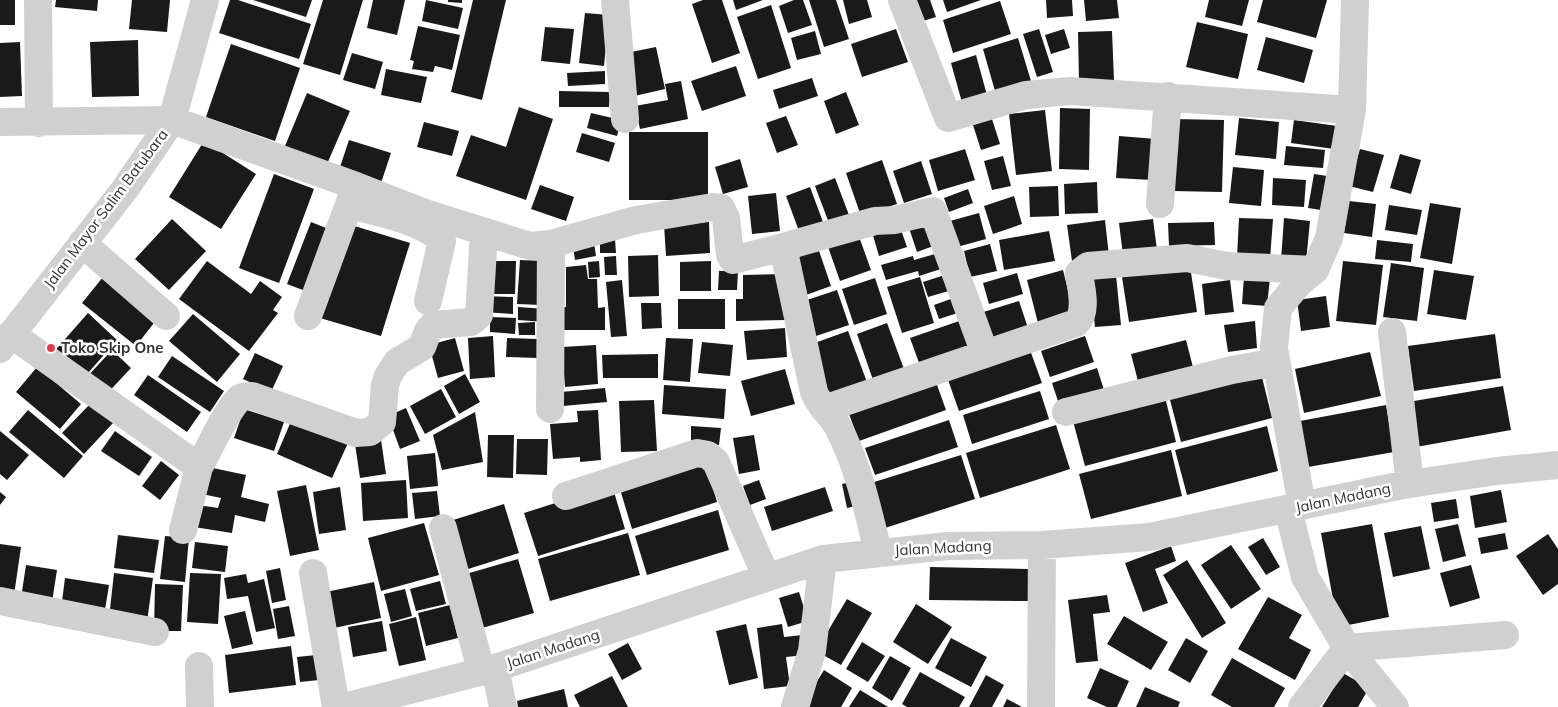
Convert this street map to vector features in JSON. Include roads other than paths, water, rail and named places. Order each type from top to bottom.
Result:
[{"type":"street","points":[[38,0],[39,123]]},
{"type":"street","name":"Jalan Mayor Salim Batubara","points":[[6,341],[125,189],[172,120],[205,0]]},
{"type":"street","points":[[616,0],[625,119]]},
{"type":"street","points":[[902,0],[948,118],[993,104],[1035,94],[1070,91],[1168,96],[1352,110]]},
{"type":"street","points":[[1355,0],[1352,110],[1329,238],[1315,270],[1298,284],[1278,308],[1274,330],[1276,362],[1305,577],[1347,648],[1395,707]]},
{"type":"street","points":[[1160,204],[1168,96]]},
{"type":"street","points":[[0,122],[172,120],[353,195],[422,220],[484,233],[530,246],[551,244],[636,220],[713,207],[721,208],[726,218],[730,255],[733,260],[875,221],[933,212],[985,354]]},
{"type":"street","points":[[308,316],[353,195]]},
{"type":"street","points":[[422,220],[442,241],[428,301]]},
{"type":"street","points":[[183,530],[199,467],[222,424],[240,399],[252,396],[349,432],[370,432],[380,426],[385,385],[397,362],[422,347],[428,331],[433,326],[445,323],[471,322],[479,315],[484,233]]},
{"type":"street","points":[[82,243],[166,316]]},
{"type":"street","points":[[550,408],[551,244]]},
{"type":"street","points":[[783,247],[814,392],[818,402],[838,426],[863,491],[878,552]]},
{"type":"street","points":[[824,410],[1076,323],[1081,319],[1083,309],[1080,274],[1082,268],[1088,266],[1187,258],[1227,266],[1315,270]]},
{"type":"street","points":[[1392,332],[1410,484]]},
{"type":"street","points":[[6,341],[199,467]]},
{"type":"street","points":[[1066,412],[1232,370],[1276,362]]},
{"type":"street","points":[[566,496],[697,453],[708,455],[716,462],[766,576]]},
{"type":"street","name":"Jalan Madang","points":[[346,707],[488,669],[683,606],[766,576],[823,559],[948,546],[1042,545],[1149,537],[1410,484],[1497,471],[1558,465]]},
{"type":"street","points":[[443,528],[488,669],[503,707]]},
{"type":"street","points":[[1041,707],[1042,545]]},
{"type":"street","points":[[795,707],[812,651],[823,559]]},
{"type":"street","points":[[313,573],[346,707]]},
{"type":"street","points":[[0,600],[155,632]]},
{"type":"street","points":[[1302,707],[1347,648],[1505,636]]},
{"type":"street","points":[[199,666],[200,707]]},
{"type":"place","name":"Toko Skip One","points":[[51,348]]}]
